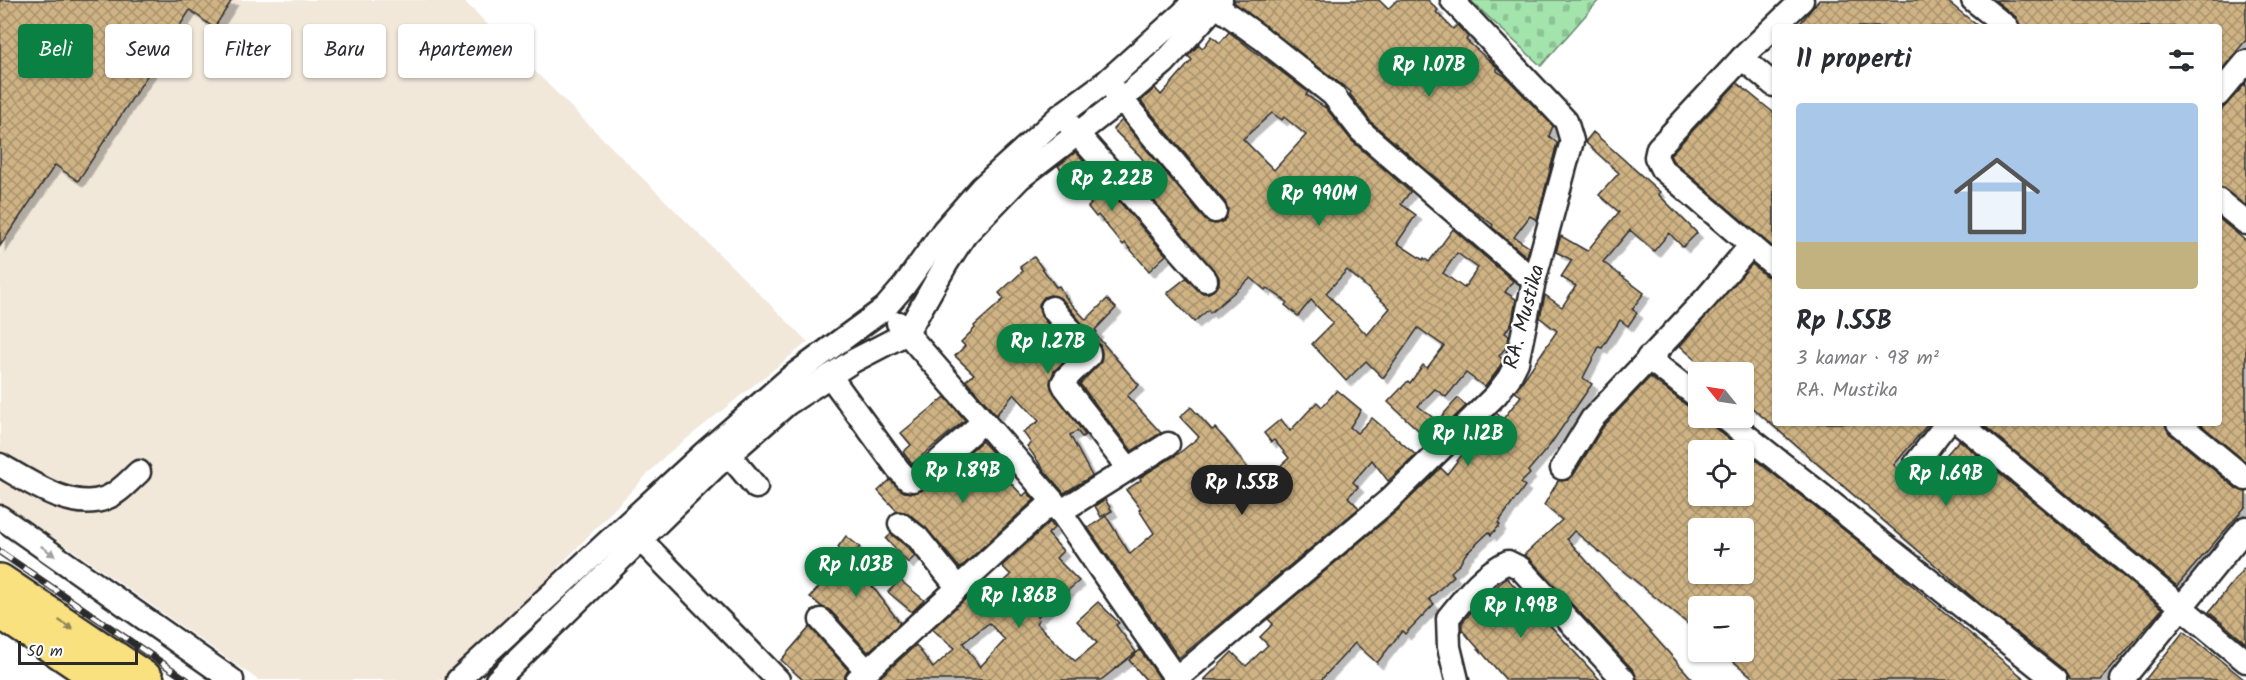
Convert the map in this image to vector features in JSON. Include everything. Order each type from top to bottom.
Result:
[{"type":"highway","points":[[0,581],[147,680]]},
{"type":"highway","points":[[0,610],[102,680]]},
{"type":"street","name":"RA. Mustika","points":[[1176,680],[1389,500],[1496,395],[1509,378],[1517,362],[1534,280],[1572,141],[1569,125],[1452,0]]},
{"type":"street","points":[[1777,24],[1802,0]]},
{"type":"street","points":[[1974,0],[2003,24]]},
{"type":"street","points":[[497,680],[632,532],[791,377],[896,321],[904,286],[944,230],[981,188],[1114,90],[1183,13],[1210,2],[1261,38],[1333,95],[1361,131],[1534,280]]},
{"type":"street","points":[[1772,29],[1658,148],[1656,157],[1662,169],[1772,263]]},
{"type":"street","points":[[1742,58],[1772,84]]},
{"type":"street","points":[[2222,90],[2246,62]]},
{"type":"street","points":[[1114,90],[1215,211]]},
{"type":"street","points":[[1069,124],[1206,280]]},
{"type":"street","points":[[458,680],[787,404],[853,361],[896,321],[946,264],[965,236],[1069,124]]},
{"type":"street","points":[[2222,203],[2246,223]]},
{"type":"street","points":[[1562,468],[1592,419],[1706,298],[1751,245]]},
{"type":"street","points":[[1052,308],[1089,353],[1089,356],[1063,383],[1128,468]]},
{"type":"street","points":[[896,321],[1057,507],[1176,680]]},
{"type":"street","points":[[1648,358],[1688,389]]},
{"type":"street","points":[[830,376],[898,469],[910,480],[932,467],[983,422]]},
{"type":"street","points":[[1916,463],[1945,426]]},
{"type":"street","points":[[1964,426],[2246,661]]},
{"type":"street","points":[[2182,426],[2246,479]]},
{"type":"street","points":[[1737,428],[2055,680]]},
{"type":"street","points":[[821,620],[862,675],[958,588],[1057,507],[1168,444]]},
{"type":"street","points":[[734,450],[760,481]]},
{"type":"street","points":[[0,465],[48,492],[88,501],[105,498],[121,489],[139,471]]},
{"type":"street","points":[[0,517],[232,680]]},
{"type":"street","points":[[900,524],[918,538],[958,588]]},
{"type":"street","points":[[2122,680],[2246,528]]},
{"type":"street","points":[[632,532],[778,680]]},
{"type":"street","points":[[1457,680],[1449,646],[1449,618],[1478,581],[1508,562],[1520,568],[1624,680]]},
{"type":"shaded area","points":[[0,0],[463,0],[487,24],[398,24],[398,78],[534,78],[534,70],[808,342],[665,456],[505,623],[445,680],[258,680],[74,551],[0,503]]},
{"type":"green space","points":[[1470,0],[1599,0],[1541,66]]},
{"type":"building","points":[[0,0],[232,0],[217,24],[209,24],[190,10],[181,24],[105,24],[105,78],[145,78],[78,181],[55,165],[0,246]]},
{"type":"building","points":[[1234,0],[1379,0],[1388,9],[1397,0],[1428,0],[1453,29],[1457,25],[1468,37],[1466,40],[1497,67],[1497,71],[1506,77],[1553,126],[1549,136],[1557,143],[1537,220],[1530,216],[1514,237],[1529,247],[1527,257],[1492,227],[1493,225],[1371,122],[1350,94],[1351,92]]},
{"type":"building","points":[[1819,0],[1946,0],[1975,24],[1799,24]]},
{"type":"building","points":[[1995,0],[2246,0],[2246,40],[2222,69],[2222,24],[2019,24],[2016,17]]},
{"type":"building","points":[[1229,32],[1308,92],[1306,95],[1326,108],[1352,141],[1410,192],[1401,204],[1416,215],[1397,243],[1429,262],[1453,229],[1513,281],[1505,292],[1516,299],[1512,322],[1505,333],[1509,336],[1507,346],[1499,356],[1503,360],[1485,387],[1466,373],[1446,397],[1435,389],[1418,406],[1441,424],[1429,440],[1388,402],[1408,381],[1410,383],[1423,365],[1427,368],[1444,346],[1418,328],[1383,378],[1366,361],[1346,381],[1312,344],[1333,323],[1311,300],[1298,316],[1285,305],[1287,302],[1267,288],[1265,290],[1251,278],[1210,313],[1208,310],[1194,322],[1167,293],[1186,278],[1201,293],[1209,293],[1219,285],[1219,277],[1137,181],[1148,167],[1113,129],[1122,120],[1205,220],[1217,224],[1224,221],[1228,209],[1225,202],[1141,101],[1155,88],[1161,95],[1192,60],[1188,56],[1199,45],[1203,48],[1212,36],[1220,43]],"holes":[[[1272,113],[1282,120],[1284,117],[1306,135],[1274,170],[1243,139]],[[1457,253],[1478,268],[1464,288],[1443,273]],[[1347,270],[1390,308],[1367,335],[1326,293]]]},
{"type":"building","points":[[1737,83],[1772,111],[1772,246],[1673,161],[1670,155]]},
{"type":"building","points":[[2246,83],[2246,206],[2222,189],[2222,110]]},
{"type":"building","points":[[1593,132],[1660,192],[1658,194],[1697,233],[1683,247],[1669,233],[1654,251],[1630,230],[1603,262],[1644,293],[1632,309],[1637,313],[1628,326],[1620,320],[1602,348],[1599,347],[1583,378],[1592,384],[1550,445],[1528,471],[1530,474],[1521,483],[1525,486],[1498,523],[1500,525],[1491,535],[1489,532],[1465,555],[1460,564],[1451,572],[1454,576],[1429,599],[1434,604],[1405,634],[1402,631],[1377,663],[1355,643],[1321,680],[1204,680],[1232,652],[1246,666],[1268,645],[1260,637],[1273,624],[1268,619],[1398,510],[1441,468],[1447,474],[1464,452],[1461,449],[1496,413],[1503,419],[1521,396],[1515,392],[1557,331],[1540,318],[1545,295],[1562,307],[1576,286],[1561,277],[1572,260],[1556,252],[1561,236],[1587,251],[1619,212],[1599,195],[1619,173],[1585,142]]},
{"type":"building","points":[[1076,152],[1166,255],[1149,271],[1098,215],[1096,217],[1088,207],[1091,204],[1058,166]]},
{"type":"building","points":[[2222,221],[2246,241],[2246,462],[2203,426],[2222,426]]},
{"type":"building","points":[[1034,257],[1056,287],[1059,286],[1067,299],[1086,320],[1107,299],[1116,308],[1095,330],[1097,332],[1095,334],[1139,385],[1127,396],[1161,433],[1132,451],[1080,384],[1101,362],[1100,345],[1062,299],[1050,295],[1044,297],[1039,304],[1041,316],[1072,354],[1054,371],[1050,382],[1051,388],[1085,435],[1082,437],[1077,431],[1070,435],[1092,476],[1064,493],[1027,446],[1031,443],[1023,432],[1039,421],[1014,394],[996,415],[966,380],[974,374],[955,356],[965,346],[961,342],[975,328],[974,326],[1004,299],[999,293],[1023,271],[1020,267]]},
{"type":"building","points":[[1752,264],[1766,276],[1772,278],[1772,425],[1754,409],[1754,362],[1698,362],[1680,346]]},
{"type":"building","points":[[1650,377],[1688,406],[1688,428],[1715,428],[1730,440],[1688,440],[1688,506],[1754,506],[1754,459],[1878,557],[2026,680],[1756,680],[1734,662],[1754,662],[1754,596],[1688,596],[1688,624],[1574,531],[1567,539],[1693,680],[1637,680],[1634,671],[1524,555],[1562,520],[1544,505],[1558,481],[1568,480],[1573,476],[1603,427]]},
{"type":"building","points":[[1337,390],[1361,410],[1350,427],[1357,433],[1372,418],[1416,455],[1388,481],[1372,460],[1353,482],[1358,487],[1348,497],[1359,508],[1179,658],[1088,528],[1106,516],[1130,554],[1154,533],[1139,510],[1141,509],[1126,490],[1141,480],[1139,478],[1178,454],[1199,437],[1180,417],[1191,407],[1212,430],[1215,428],[1225,439],[1260,484],[1289,458],[1274,440],[1271,442],[1264,433],[1281,419],[1290,431],[1317,402],[1322,407]]},
{"type":"building","points":[[945,397],[965,420],[912,464],[903,452],[911,445],[901,433]]},
{"type":"building","points":[[1458,398],[1466,406],[1447,424],[1440,418]]},
{"type":"building","points":[[1773,426],[1926,426],[1894,465],[1919,487],[1959,440],[2162,609],[2101,680],[2070,680],[2063,669],[1985,608]]},
{"type":"building","points":[[1985,426],[2166,426],[2169,433],[2237,489],[2246,492],[2246,506],[2177,586]]},
{"type":"building","points":[[982,441],[1001,462],[995,467],[1023,496],[1027,492],[1034,500],[960,568],[926,528],[908,513],[897,511],[878,491],[890,480],[904,492],[921,491],[941,477]]},
{"type":"building","points":[[1105,499],[1112,511],[1101,517],[1095,506]]},
{"type":"building","points":[[1050,522],[1054,528],[1048,534],[1063,551],[1056,558],[1079,581],[1037,617],[1039,620],[1036,623],[1075,661],[1097,643],[1077,621],[1098,602],[1119,623],[1116,625],[1136,652],[1101,680],[877,680],[916,645],[933,668],[955,648],[932,629],[979,587],[988,597],[1011,575],[1002,566]],"holes":[[[989,623],[1005,640],[980,667],[963,643]]]},
{"type":"building","points":[[891,534],[915,556],[908,563],[886,539]]},
{"type":"building","points":[[846,536],[860,547],[857,550],[880,571],[869,582],[900,623],[868,652],[831,611],[810,597],[837,567],[834,565],[845,553],[838,547]]},
{"type":"building","points":[[2246,566],[2246,643],[2209,612]]},
{"type":"building","points":[[1507,578],[1600,680],[1506,680],[1462,630],[1462,623],[1485,596]]},
{"type":"building","points":[[900,580],[924,600],[912,612],[888,592]]},
{"type":"building","points":[[810,627],[848,670],[844,680],[803,680],[781,660]]},
{"type":"building","points":[[2184,631],[2245,680],[2145,680]]},
{"type":"building","points":[[1140,650],[1161,680],[1146,680],[1129,660]]},
{"type":"railway","points":[[0,552],[187,680]]}]
